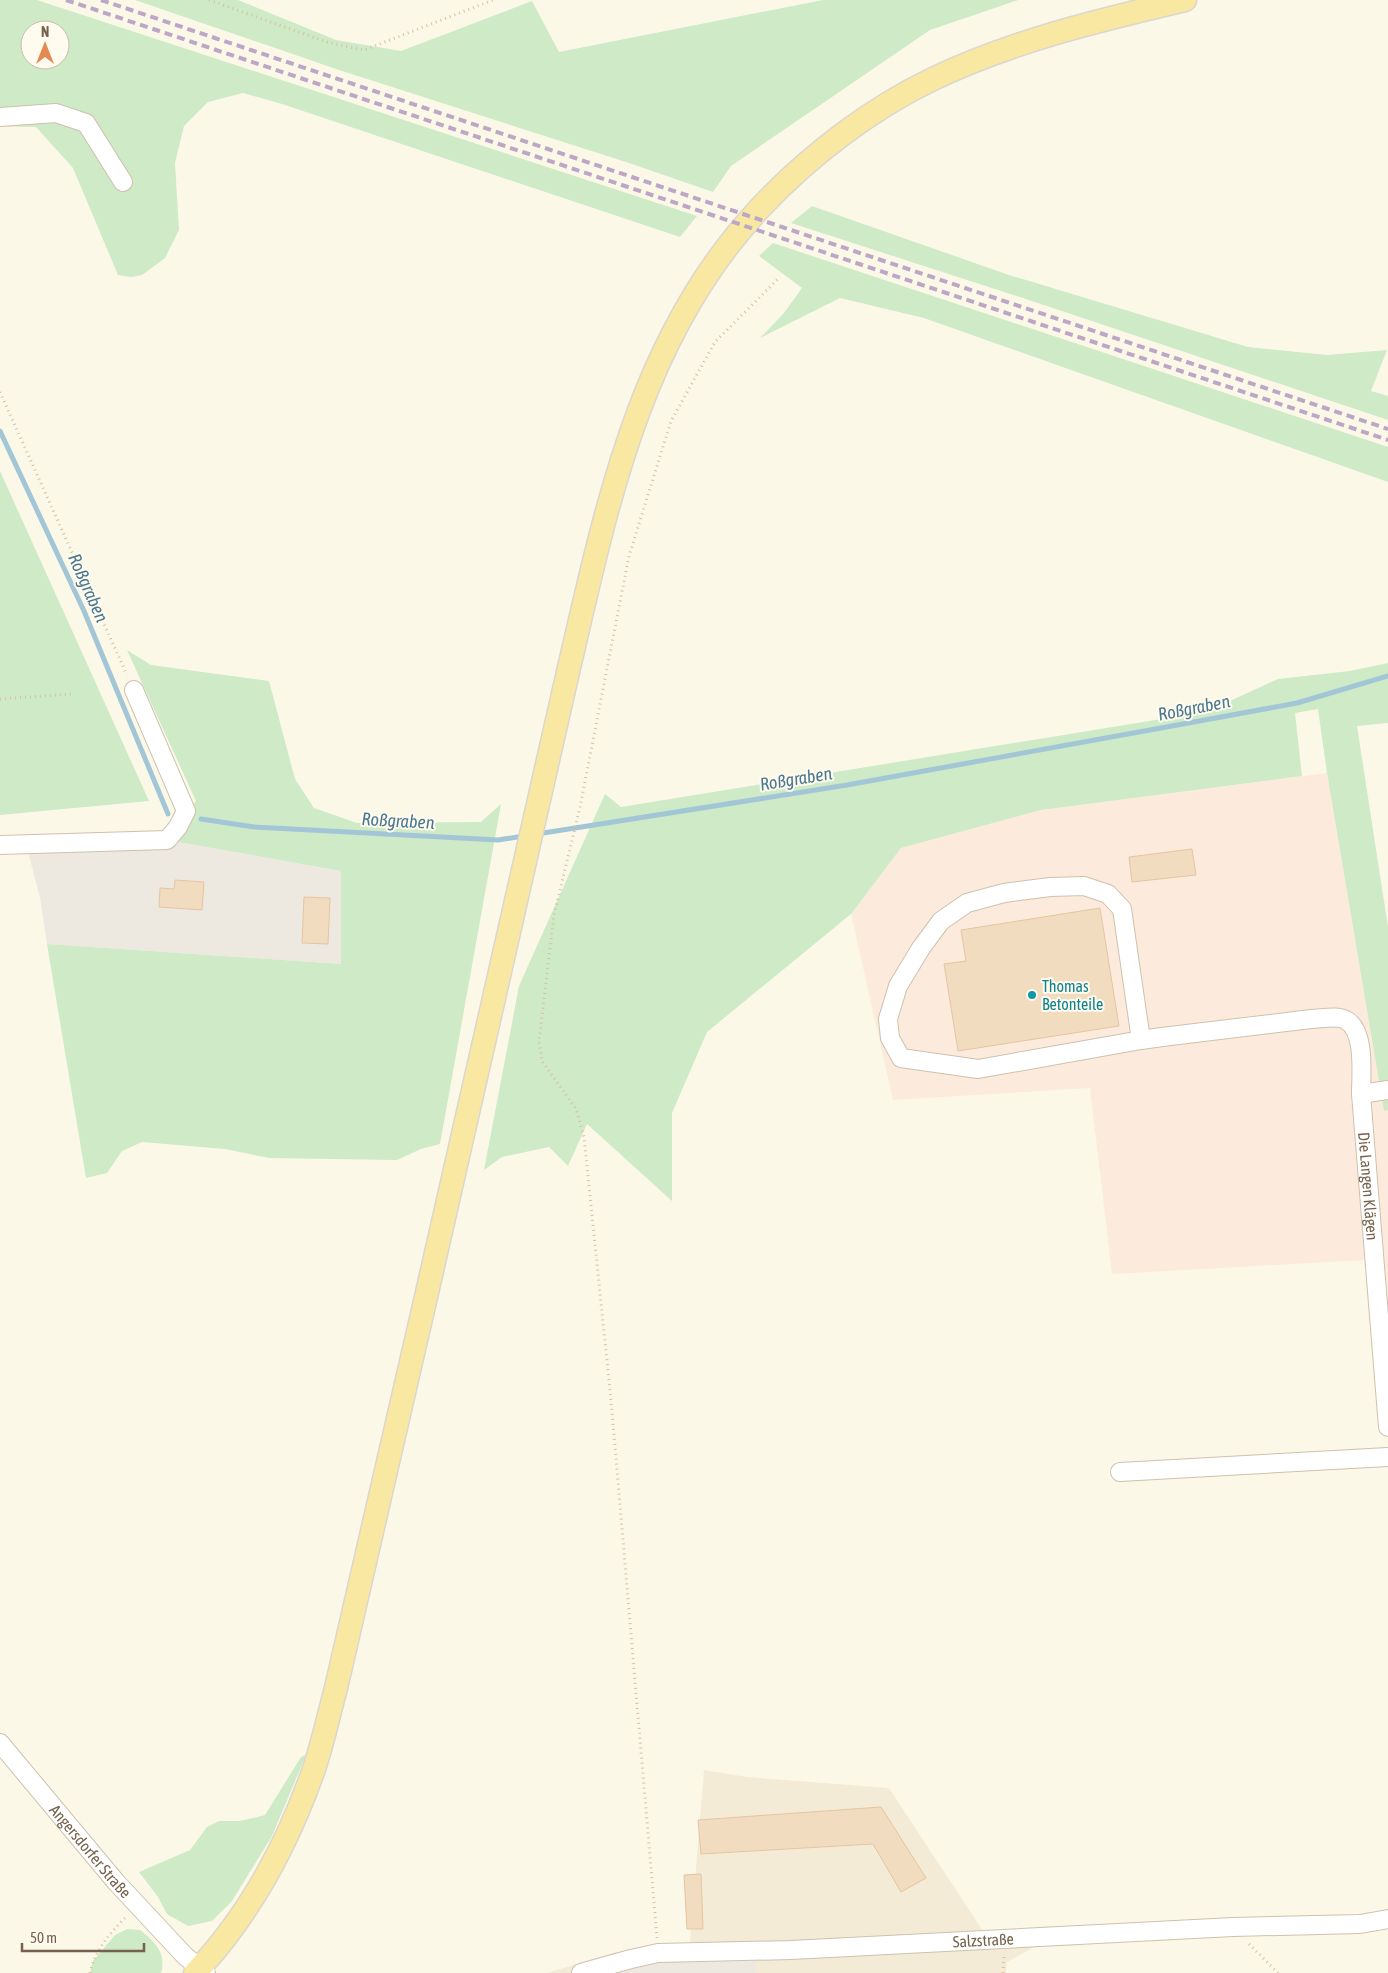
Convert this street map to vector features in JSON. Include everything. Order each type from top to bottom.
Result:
[{"type":"main road","points":[[196,1967],[225,1937],[272,1866],[290,1828],[314,1768],[336,1688],[490,1017],[522,864],[604,522],[635,421],[654,371],[674,328],[705,277],[728,245],[763,205],[800,170],[841,136],[877,111],[929,81],[974,61],[1032,40],[1110,18],[1185,0]]},
{"type":"street","points":[[0,117],[56,112],[86,123],[123,182]]},
{"type":"street","points":[[0,845],[167,840],[178,827],[186,811],[134,690]]},
{"type":"street","points":[[1084,886],[1108,894],[1122,910],[1141,1040],[978,1069],[901,1058],[890,1038],[888,1019],[898,986],[921,948],[941,921],[967,903],[1004,893],[1050,887],[1084,886]]},
{"type":"street","name":"Die Langen Klägen","points":[[1141,1040],[1311,1019],[1335,1018],[1345,1020],[1353,1027],[1359,1041],[1362,1057],[1361,1094],[1386,1374],[1388,1427]]},
{"type":"street","points":[[1361,1094],[1388,1090]]},
{"type":"street","points":[[1120,1472],[1388,1457]]},
{"type":"street","name":"Angersdorfer Straße","points":[[0,1743],[116,1882],[196,1967]]},
{"type":"street","name":"Salzstraße","points":[[581,1973],[658,1953],[773,1951],[1233,1927],[1360,1924],[1388,1919]]},
{"type":"path","points":[[209,0],[327,42],[364,50],[493,0]]},
{"type":"path","points":[[658,1953],[611,1400],[584,1137],[576,1109],[542,1061],[539,1041],[554,915],[580,807],[629,556],[671,421],[715,342],[778,279]]},
{"type":"path","points":[[0,392],[134,690]]},
{"type":"path","points":[[0,699],[71,694]]},
{"type":"path","points":[[90,1973],[93,1960],[110,1934],[138,1906]]},
{"type":"path","points":[[1233,1927],[1278,1973]]},
{"type":"shaded area","points":[[1327,773],[1384,1111],[1388,1110],[1388,1308],[1383,1259],[1112,1274],[1090,1088],[893,1100],[851,914],[901,848],[1041,810]]},
{"type":"shaded area","points":[[167,840],[341,871],[341,964],[47,944],[40,898],[26,844]]},
{"type":"shaded area","points":[[704,1770],[747,1777],[889,1788],[989,1940],[1040,1944],[1007,1962],[1006,1973],[547,1973],[616,1952],[689,1953]]},
{"type":"shaded area","points":[[755,1952],[756,1973],[616,1973],[658,1953]]},
{"type":"green space","points":[[0,0],[37,0],[697,216],[680,237],[282,104],[243,93],[208,102],[184,126],[175,163],[179,230],[165,258],[142,275],[131,277],[118,275],[73,168],[36,127],[0,126]]},
{"type":"green space","points":[[135,0],[238,0],[336,40],[401,51],[532,1],[559,52],[823,0],[1018,0],[930,30],[731,166],[713,192],[629,163],[342,71]]},
{"type":"green space","points":[[812,206],[1009,275],[1248,347],[1327,355],[1387,350],[1371,391],[1388,396],[1388,420],[791,223]]},
{"type":"green space","points":[[773,243],[1388,447],[1388,482],[924,318],[840,298],[760,338],[784,313],[802,288],[759,256]]},
{"type":"green space","points":[[0,471],[149,801],[0,815]]},
{"type":"green space","points":[[127,650],[151,665],[269,681],[295,779],[314,808],[357,823],[481,822],[501,804],[440,1144],[421,1149],[397,1160],[269,1158],[225,1149],[142,1142],[122,1151],[107,1173],[86,1178],[47,944],[341,964],[341,871],[167,840],[196,801]]},
{"type":"green space","points":[[1388,663],[1388,723],[1357,726],[1388,927],[1388,1110],[1384,1111],[1318,709],[1295,713],[1302,776],[1041,810],[901,848],[851,914],[707,1032],[672,1113],[672,1201],[587,1124],[568,1166],[549,1147],[502,1157],[484,1170],[519,986],[605,794],[621,807],[1186,715],[1221,705],[1278,679],[1350,671]]},
{"type":"green space","points":[[306,1755],[272,1836],[232,1901],[212,1921],[188,1926],[167,1914],[158,1897],[139,1872],[190,1850],[207,1827],[219,1821],[240,1821],[265,1815],[301,1757]]},
{"type":"green space","points":[[127,1929],[140,1930],[158,1948],[162,1959],[161,1973],[90,1973],[93,1961],[115,1935]]},
{"type":"building","points":[[1192,849],[1196,875],[1132,882],[1129,857]]},
{"type":"building","points":[[175,880],[204,882],[202,910],[159,907],[160,888],[174,889]]},
{"type":"building","points":[[304,897],[330,898],[328,944],[302,943]]},
{"type":"building","name":"Thomas Betonteile","points":[[1100,908],[1119,1026],[958,1051],[944,964],[966,961],[961,930]]},
{"type":"building","points":[[881,1807],[926,1878],[901,1892],[873,1844],[701,1854],[698,1820]]},
{"type":"building","points":[[701,1874],[703,1929],[687,1929],[684,1875]]},
{"type":"waterway","name":"Roßgraben","points":[[0,431],[84,611],[168,814]]},
{"type":"waterway","name":"Roßgraben","points":[[537,834],[847,785],[1297,703],[1388,676]]},
{"type":"waterway","name":"Roßgraben","points":[[201,819],[254,827],[498,840],[524,836]]},
{"type":"railway","points":[[66,0],[1388,440]]},
{"type":"railway","points":[[101,0],[1388,429]]},
{"type":"place","name":"Thomas Betonteile","points":[[1032,995]]}]
